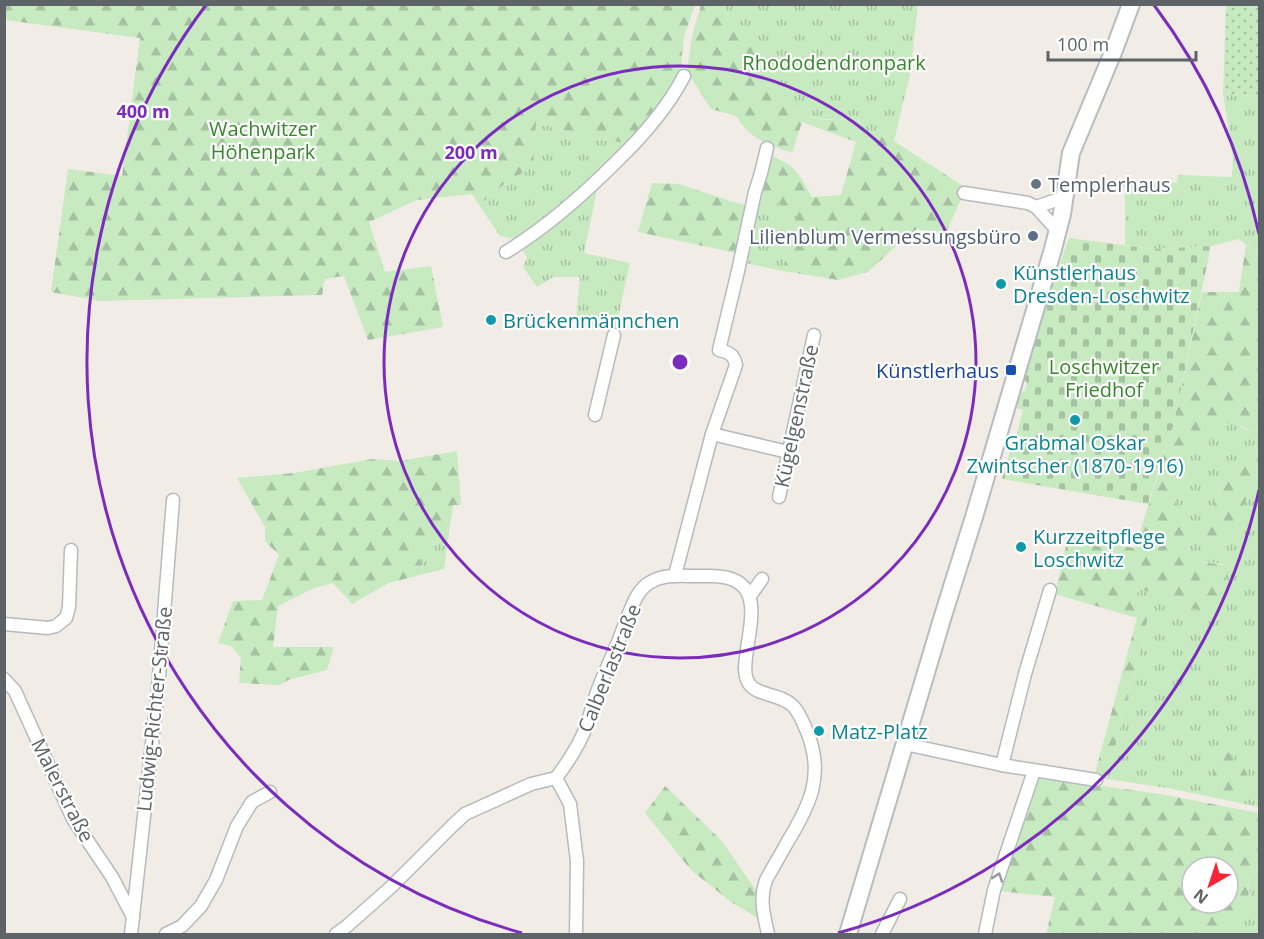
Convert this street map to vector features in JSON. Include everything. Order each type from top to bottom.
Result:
[{"type":"main road","points":[[848,934],[1058,231],[1071,153],[1131,4]]},
{"type":"street","points":[[506,252],[545,226],[597,182],[630,148],[674,96],[684,76]]},
{"type":"street","points":[[675,575],[712,434],[736,365],[729,352],[719,350],[754,192],[767,148]]},
{"type":"street","points":[[964,193],[1028,203],[1036,207],[1058,231]]},
{"type":"street","points":[[1036,207],[1065,197]]},
{"type":"street","points":[[595,415],[614,335]]},
{"type":"street","name":"Kügelgenstraße","points":[[779,497],[814,335]]},
{"type":"street","points":[[712,434],[788,452]]},
{"type":"street","name":"Ludwig-Richter-Straße","points":[[133,917],[158,689],[173,500]]},
{"type":"street","points":[[4,624],[48,628],[56,626],[66,618],[69,607],[71,550]]},
{"type":"street","name":"Calberlastraße","points":[[556,778],[572,757],[637,597],[643,588],[652,581],[675,575],[718,575],[737,582],[750,596]]},
{"type":"street","points":[[762,579],[750,596],[749,634],[744,671],[748,682],[757,691],[786,700],[794,707],[806,728],[810,741],[814,773],[813,789],[807,807],[766,880],[762,892],[762,905],[768,934]]},
{"type":"street","points":[[1002,765],[1025,674],[1050,590]]},
{"type":"street","name":"Malerstraße","points":[[4,679],[15,691],[73,819],[112,877],[133,917]]},
{"type":"street","points":[[905,744],[1002,765],[1096,780]]},
{"type":"street","points":[[986,934],[994,890],[1034,771]]},
{"type":"street","points":[[336,934],[347,927],[391,887],[465,814],[531,784],[556,778],[570,804],[573,827],[577,861],[576,934]]},
{"type":"street","points":[[166,934],[182,926],[201,906],[216,880],[237,826],[252,802],[270,792]]},
{"type":"street","points":[[882,934],[900,899]]},
{"type":"street","points":[[131,934],[133,917]]},
{"type":"green space","name":"Wachwitzer Höhenpark","points":[[5,4],[695,5],[684,37],[681,74],[667,96],[629,143],[594,139],[536,122],[533,167],[508,181],[479,205],[472,194],[417,200],[369,222],[385,272],[431,266],[443,327],[368,340],[344,276],[325,279],[322,295],[100,301],[51,292],[68,169],[122,176],[140,38],[5,20]]},
{"type":"green space","points":[[701,5],[724,5],[728,15],[772,70],[788,107],[813,118],[858,119],[866,131],[878,133],[894,141],[966,188],[945,235],[917,229],[868,272],[838,280],[783,271],[797,213],[759,194],[768,154],[791,166],[812,197],[841,195],[856,142],[802,122],[792,153],[754,136],[736,116],[711,109],[687,71],[692,36]]},
{"type":"green space","name":"Rhododendronpark","points":[[724,5],[918,5],[910,75],[894,141],[878,133],[866,131],[858,119],[813,117],[788,107],[783,93],[728,15]]},
{"type":"green space","points":[[1226,5],[1259,5],[1259,96],[1223,94]]},
{"type":"green space","points":[[1223,94],[1259,96],[1259,255],[1239,239],[1211,246],[1152,249],[1125,245],[1125,186],[1107,183],[1107,179],[1177,183],[1178,175],[1232,177],[1233,157]]},
{"type":"green space","points":[[536,122],[594,139],[629,143],[568,204],[515,239],[500,236],[479,205],[508,181],[533,167]]},
{"type":"green space","points":[[652,183],[679,184],[746,205],[736,253],[638,232]]},
{"type":"green space","points":[[598,185],[584,253],[630,263],[615,331],[575,326],[580,277],[553,277],[537,287],[523,267],[527,257],[521,248],[553,227]]},
{"type":"green space","points":[[759,194],[798,212],[783,271],[745,263]]},
{"type":"green space","name":"Loschwitzer Friedhof","points":[[1069,238],[1152,249],[1211,246],[1173,426],[1148,504],[1002,479],[1023,410],[1016,408],[1020,392],[1025,391],[1027,383],[1024,380],[1038,325]]},
{"type":"green space","points":[[1246,245],[1259,255],[1259,427],[1251,432],[1238,424],[1226,423],[1218,426],[1210,441],[1182,462],[1166,487],[1176,500],[1177,517],[1188,525],[1208,521],[1223,482],[1233,471],[1240,453],[1256,452],[1259,456],[1259,466],[1230,542],[1193,541],[1188,545],[1184,555],[1194,560],[1230,567],[1215,610],[1208,612],[1182,606],[1167,597],[1140,589],[1133,598],[1137,604],[1146,607],[1149,613],[1107,779],[1100,779],[1095,773],[1137,618],[1055,594],[1068,537],[1135,548],[1173,426],[1202,292],[1239,292]]},
{"type":"green space","points":[[1226,423],[1238,424],[1251,432],[1259,427],[1259,456],[1256,452],[1240,453],[1233,471],[1223,482],[1208,521],[1188,525],[1177,517],[1176,500],[1166,487],[1182,462],[1210,441],[1218,426]]},
{"type":"green space","points":[[457,451],[461,505],[453,505],[450,526],[419,557],[424,574],[389,583],[352,604],[333,583],[314,588],[278,606],[273,647],[334,647],[327,670],[288,680],[280,685],[239,683],[241,658],[231,646],[218,643],[233,601],[262,600],[279,555],[265,541],[265,527],[237,478],[294,473],[372,459],[400,461]]},
{"type":"green space","points":[[1259,466],[1259,807],[1168,788],[1107,779],[1149,613],[1146,607],[1137,604],[1132,598],[1140,589],[1167,597],[1182,606],[1208,612],[1223,564],[1189,560],[1184,555],[1188,545],[1193,541],[1230,542]]},
{"type":"green space","points":[[450,526],[444,569],[424,574],[419,557]]},
{"type":"green space","points":[[1223,748],[1247,774],[1238,796],[1208,791]]},
{"type":"green space","points":[[1038,778],[1092,787],[1103,786],[1166,795],[1259,813],[1259,865],[1248,883],[1248,900],[1240,913],[1240,855],[1180,855],[1180,915],[1238,915],[1219,934],[1046,934],[1055,897],[998,891]]},
{"type":"green space","points":[[665,786],[721,840],[758,893],[761,920],[731,902],[691,870],[645,813]]},
{"type":"green space","points":[[1259,865],[1259,934],[1219,934],[1234,915],[1240,915],[1240,908],[1250,895],[1248,883]]},
{"type":"place","name":"Templerhaus","points":[[1036,184]]},
{"type":"place","name":"Lilienblum Vermessungsbüro","points":[[1033,236]]},
{"type":"place","name":"Künstlerhaus Dresden-Loschwitz","points":[[1001,284]]},
{"type":"place","name":"Brückenmännchen","points":[[491,320]]},
{"type":"place","name":"Künstlerhaus","points":[[1011,370]]},
{"type":"place","name":"Grabmal Oskar Zwintscher (1870-1916)","points":[[1075,420]]},
{"type":"place","name":"Kurzzeitpflege Loschwitz","points":[[1021,547]]},
{"type":"place","name":"Matz-Platz","points":[[819,731]]}]
